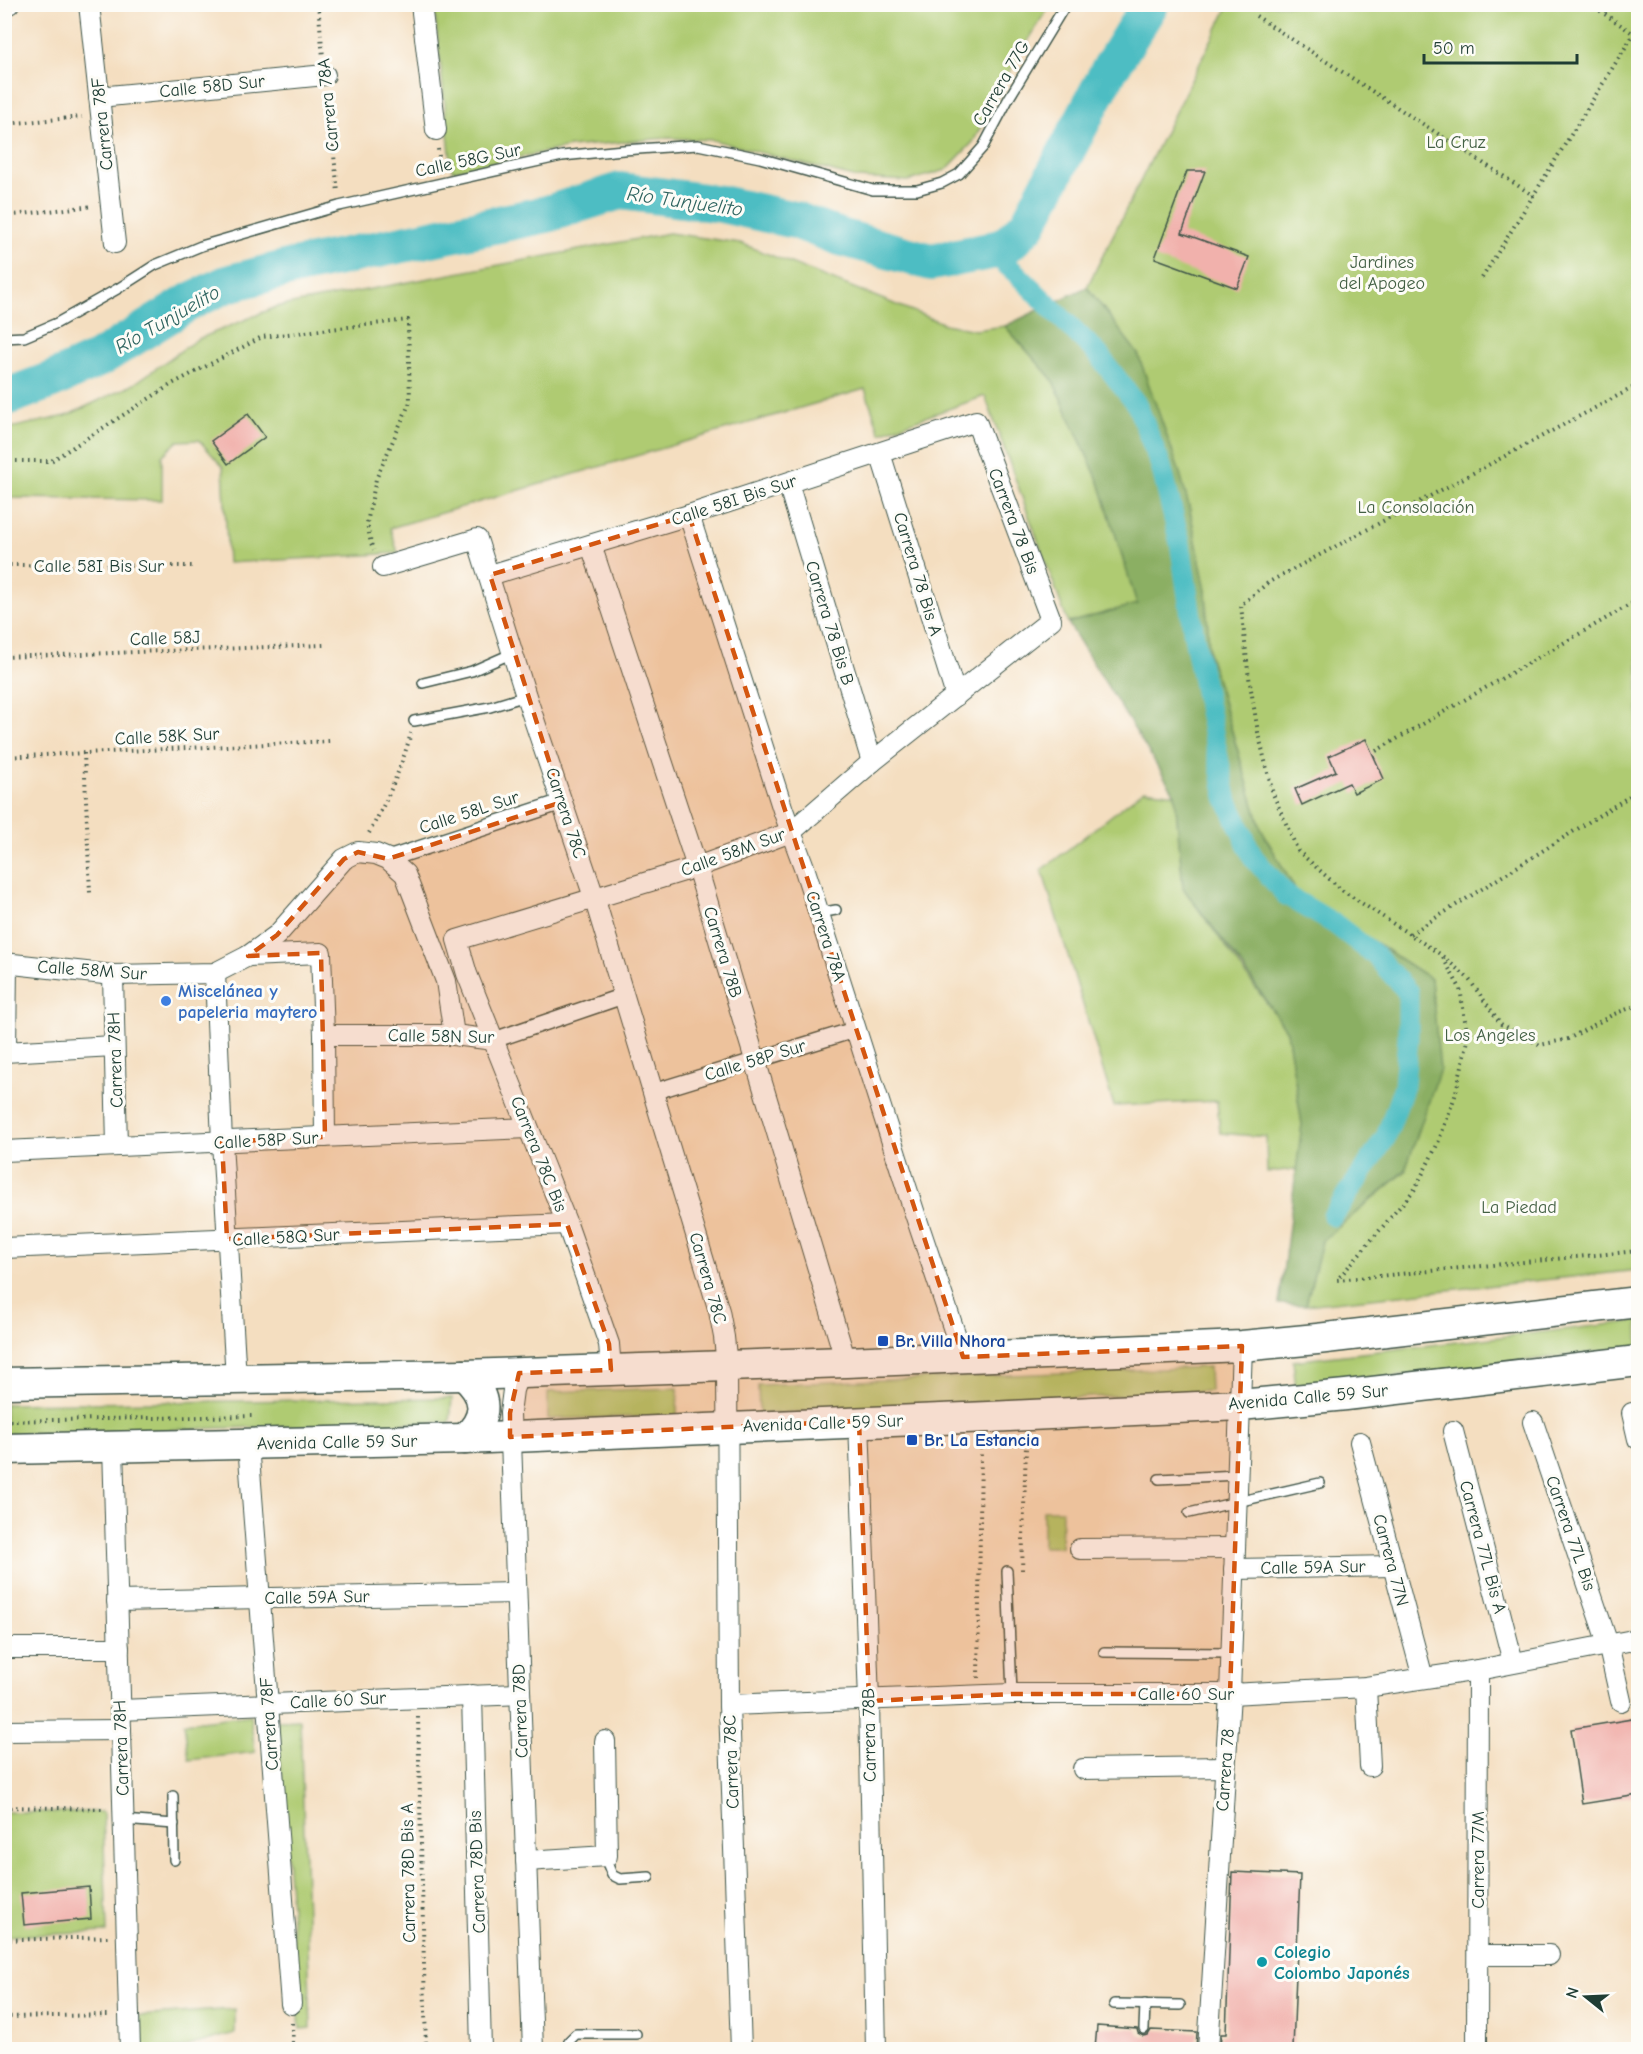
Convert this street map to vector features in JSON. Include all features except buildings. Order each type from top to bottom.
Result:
[{"type":"main road","points":[[4,1383],[464,1375],[1242,1346],[1638,1302]]},
{"type":"main road","name":"Avenida Calle 59 Sur","points":[[4,1449],[465,1439],[1240,1405],[1638,1361]]},
{"type":"main road","points":[[464,1375],[476,1385],[482,1399],[483,1414],[477,1428],[465,1439]]},
{"type":"street","name":"Carrera 78F","points":[[89,4],[115,243]]},
{"type":"street","points":[[422,4],[436,130]]},
{"type":"street","name":"Calle 58D Sur","points":[[100,106],[325,75]]},
{"type":"street","name":"Calle 58I Bis Sur","points":[[490,575],[689,515],[976,421]]},
{"type":"street","name":"Carrera 78 Bis","points":[[976,421],[1051,620]]},
{"type":"street","name":"Carrera 78 Bis A","points":[[880,453],[956,696]]},
{"type":"street","name":"Carrera 78 Bis B","points":[[788,483],[872,762]]},
{"type":"street","name":"Carrera 78A","points":[[689,515],[783,810],[827,912],[857,1029],[920,1209],[963,1357]]},
{"type":"street","name":"Carrera 78C","points":[[383,567],[477,539],[526,696],[594,897],[719,1311],[727,1366],[729,1705],[741,2049]]},
{"type":"street","name":"Carrera 78B","points":[[591,545],[697,867],[846,1362]]},
{"type":"street","name":"Calle 58M Sur","points":[[457,940],[697,867],[791,832],[872,762],[1051,620]]},
{"type":"street","name":"Calle 58L Sur","points":[[388,859],[562,801]]},
{"type":"street","points":[[248,956],[277,935],[345,859],[358,852],[376,854],[388,859],[405,874],[446,981],[454,1035]]},
{"type":"street","name":"Carrera 78C Bis","points":[[457,940],[467,974],[567,1224],[609,1344],[611,1370]]},
{"type":"street","name":"Calle 58M Sur","points":[[6,963],[113,975],[215,973],[248,956],[321,953],[324,1035]]},
{"type":"street","points":[[6,963],[5,1052],[114,1046]]},
{"type":"street","points":[[215,973],[236,1379]]},
{"type":"street","points":[[446,981],[467,974]]},
{"type":"street","name":"Carrera 78H","points":[[113,975],[117,1146]]},
{"type":"street","name":"Calle 58N Sur","points":[[324,1035],[454,1035],[494,1040],[623,996]]},
{"type":"street","name":"Calle 58P Sur","points":[[653,1092],[857,1029]]},
{"type":"street","points":[[324,1035],[325,1137]]},
{"type":"street","name":"Calle 58P Sur","points":[[4,1151],[528,1128]]},
{"type":"street","name":"Calle 58Q Sur","points":[[4,1248],[567,1224]]},
{"type":"street","name":"Carrera 78","points":[[1208,2049],[1230,1694],[1242,1346]]},
{"type":"street","name":"Carrera 78D","points":[[519,1373],[513,1390],[510,1437],[532,2049]]},
{"type":"street","points":[[1632,1413],[1638,1439]]},
{"type":"street","name":"Carrera 78B","points":[[859,1421],[869,1701],[876,2049]]},
{"type":"street","name":"Carrera 77L Bis","points":[[1533,1422],[1608,1644],[1621,1701]]},
{"type":"street","name":"Carrera 77L Bis A","points":[[1453,1431],[1513,1662]]},
{"type":"street","name":"Carrera 77N","points":[[1360,1442],[1423,1678]]},
{"type":"street","name":"Carrera 78F","points":[[248,1444],[291,2004]]},
{"type":"street","name":"Carrera 78H","points":[[113,1446],[130,2049]]},
{"type":"street","points":[[1080,1549],[1234,1548]]},
{"type":"street","name":"Calle 59A Sur","points":[[1234,1569],[1393,1566]]},
{"type":"street","name":"Calle 59A Sur","points":[[117,1601],[516,1593]]},
{"type":"street","name":"Calle 60 Sur","points":[[729,1705],[869,1701],[1012,1687],[1230,1694],[1366,1687],[1478,1670],[1638,1639]]},
{"type":"street","points":[[4,1648],[119,1648]]},
{"type":"street","name":"Carrera 77M","points":[[1477,2049],[1478,1670]]},
{"type":"street","points":[[1366,1687],[1370,1766]]},
{"type":"street","name":"Calle 60 Sur","points":[[120,1710],[520,1694]]},
{"type":"street","name":"Carrera 78D Bis","points":[[472,1695],[481,2049]]},
{"type":"street","points":[[4,1731],[121,1730]]},
{"type":"street","points":[[526,1861],[607,1856],[605,1741]]},
{"type":"street","points":[[1083,1769],[1225,1767]]},
{"type":"street","points":[[1478,1955],[1549,1955]]},
{"type":"lane","name":"Carrera 77G","points":[[959,174],[983,147],[1009,98],[1066,4]]},
{"type":"lane","name":"Calle 58G Sur","points":[[4,338],[24,337],[57,323],[155,265],[201,246],[339,206],[562,156],[698,145],[760,158],[873,190],[917,190],[942,183],[959,174]]},
{"type":"lane","points":[[423,683],[472,671],[513,653]]},
{"type":"lane","points":[[414,721],[490,707],[526,696]]},
{"type":"lane","points":[[1159,1479],[1237,1475]]},
{"type":"lane","points":[[1190,1513],[1320,1483]]},
{"type":"lane","points":[[1007,1571],[1012,1687]]},
{"type":"lane","points":[[1104,1652],[1231,1653]]},
{"type":"lane","points":[[173,1796],[174,1860]]},
{"type":"lane","points":[[123,1814],[174,1824]]},
{"type":"lane","points":[[607,1856],[612,1875],[620,1880],[649,1877]]},
{"type":"lane","points":[[1114,2004],[1180,2005]]},
{"type":"lane","points":[[1144,2029],[1145,2004]]},
{"type":"lane","points":[[568,2049],[569,2041],[576,2034],[636,2034]]},
{"type":"path","name":"Carrera 78A","points":[[318,4],[339,206]]},
{"type":"path","points":[[1590,4],[1634,34]]},
{"type":"path","points":[[1256,16],[1534,196]]},
{"type":"path","points":[[1482,278],[1638,27]]},
{"type":"path","points":[[4,124],[100,106]]},
{"type":"path","points":[[436,130],[442,183]]},
{"type":"path","points":[[4,216],[111,204]]},
{"type":"path","points":[[4,461],[51,460],[172,384],[262,337],[408,320],[410,402],[376,479],[367,523],[371,544],[383,567]]},
{"type":"path","points":[[1638,385],[1269,582],[1242,605],[1248,671],[1258,732],[1273,794],[1298,851],[1343,891],[1440,954],[1468,978],[1501,1024],[1540,1045],[1568,1040],[1614,1014],[1638,1005]]},
{"type":"path","name":"Calle 58I Bis Sur","points":[[4,565],[194,566]]},
{"type":"path","points":[[1376,751],[1638,600]]},
{"type":"path","name":"Calle 58J","points":[[4,657],[326,645]]},
{"type":"path","points":[[358,852],[387,800],[404,759],[414,721]]},
{"type":"path","name":"Calle 58K Sur","points":[[4,757],[330,741]]},
{"type":"path","points":[[84,753],[90,893]]},
{"type":"path","points":[[1410,934],[1638,791]]},
{"type":"path","points":[[1440,954],[1460,988],[1468,1040],[1455,1096],[1438,1143],[1414,1190],[1337,1280],[1638,1251]]},
{"type":"path","points":[[981,1448],[978,1679],[1012,1687]]},
{"type":"path","name":"Carrera 78D Bis A","points":[[418,1697],[426,2049]]},
{"type":"path","points":[[4,1806],[123,1814]]},
{"type":"path","points":[[4,1940],[127,1937]]},
{"type":"path","points":[[4,2017],[129,2015]]},
{"type":"highlighted area","points":[[689,515],[963,1357],[1242,1346],[1230,1694],[1012,1694],[869,1701],[859,1421],[510,1437],[510,1413],[519,1373],[611,1370],[609,1344],[567,1224],[227,1239],[222,1142],[325,1137],[321,953],[248,956],[277,935],[344,859],[358,852],[388,859],[562,802],[490,575]]},
{"type":"green space","points":[[434,4],[1050,5],[1009,72],[973,142],[946,170],[908,181],[857,178],[713,140],[666,138],[570,147],[452,171]]},
{"type":"green space","name":"Jardines del Apogeo","points":[[1229,5],[1638,5],[1638,1270],[1306,1305],[1322,1241],[1406,1171],[1431,979],[1296,891],[1261,829],[1209,654],[1206,591],[1189,506],[1138,354],[1087,287]]},
{"type":"green space","points":[[669,233],[740,243],[945,324],[975,330],[1005,326],[1052,379],[1099,482],[1138,604],[1068,623],[985,396],[880,433],[865,389],[390,528],[398,553],[228,563],[223,467],[199,440],[178,441],[162,456],[162,500],[5,498],[5,429],[66,416],[134,384],[196,340],[276,307]]},
{"type":"green space","points":[[1087,287],[1138,354],[1180,473],[1206,591],[1209,654],[1261,829],[1296,891],[1431,979],[1440,1069],[1405,1171],[1322,1241],[1306,1305],[1279,1304],[1302,1124],[1287,1031],[1243,967],[1183,888],[1175,794],[1068,623],[1137,604],[1099,482],[1052,379],[1005,326]]},
{"type":"green space","points":[[1144,790],[1175,794],[1183,888],[1287,1031],[1302,1124],[1298,1169],[1267,1172],[1266,1137],[1220,1133],[1217,1101],[1114,1106],[1042,870]]},
{"type":"green space","points":[[1638,1321],[1638,1347],[1296,1389],[1293,1361]]},
{"type":"green space","points":[[1209,1367],[1210,1391],[759,1414],[758,1385]]},
{"type":"green space","points":[[678,1388],[677,1416],[548,1419],[548,1392]]},
{"type":"green space","points":[[452,1398],[450,1422],[5,1434],[5,1404]]},
{"type":"green space","points":[[1043,1510],[1062,1510],[1061,1547],[1043,1547]]},
{"type":"green space","points":[[250,1715],[255,1752],[189,1760],[184,1723]]},
{"type":"green space","points":[[300,1720],[311,2028],[300,2029],[277,1721]]},
{"type":"green space","points":[[4,1812],[103,1812],[107,1932],[5,1936]]},
{"type":"green space","points":[[235,2009],[235,2033],[177,2049],[140,2049],[139,2016]]},
{"type":"waterway","name":"Río Tunjuelito","points":[[4,398],[52,380],[100,358],[191,301],[227,284],[293,267],[547,214],[620,191],[721,204],[795,220],[840,237],[931,262],[990,251],[1009,243],[1028,224],[1108,72],[1150,4]]},
{"type":"waterway","points":[[990,251],[1016,273],[1098,354],[1137,405],[1161,466],[1180,543],[1194,636],[1226,797],[1253,857],[1286,895],[1335,924],[1375,955],[1408,992],[1408,1038],[1404,1086],[1386,1137],[1333,1216]]},
{"type":"place","name":"Miscelánea y papeleria maytero","points":[[166,1001]]},
{"type":"place","name":"Br. Villa Nhora","points":[[883,1341]]},
{"type":"place","name":"Br. La Estancia","points":[[912,1440]]},
{"type":"place","name":"Colegio Colombo Japonés","points":[[1262,1962]]},
{"type":"park label","name":"La Cruz","points":[[1456,142]]},
{"type":"park label","name":"La Consolación","points":[[1416,507]]},
{"type":"park label","name":"Los Angeles","points":[[1490,1035]]},
{"type":"park label","name":"La Piedad","points":[[1519,1207]]}]
